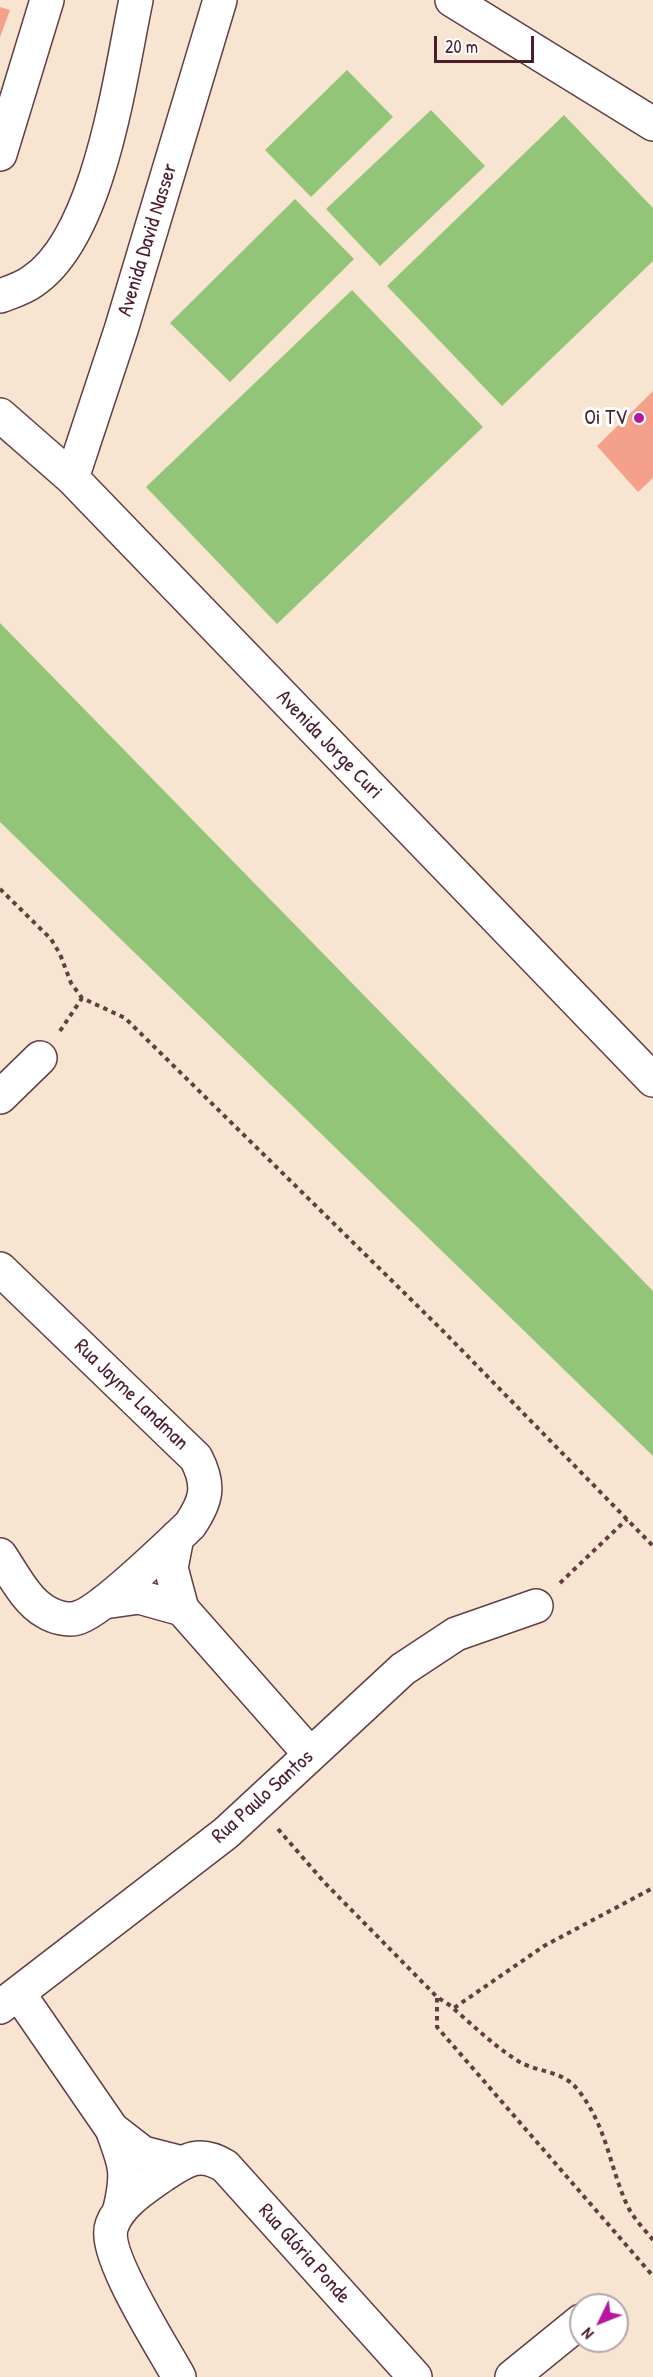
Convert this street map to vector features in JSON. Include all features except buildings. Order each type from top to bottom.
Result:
[{"type":"street","points":[[0,154],[48,0]]},
{"type":"street","points":[[0,296],[34,281],[67,246],[86,208],[99,170],[136,0]]},
{"type":"street","name":"Avenida David Nasser","points":[[72,478],[121,330],[220,0]]},
{"type":"street","points":[[452,0],[653,124]]},
{"type":"street","name":"Avenida Jorge Curi","points":[[0,415],[72,478],[653,1080]]},
{"type":"street","points":[[0,1097],[40,1058]]},
{"type":"street","name":"Rua Jayme Landman","points":[[0,1269],[196,1458],[205,1475],[206,1492],[200,1509],[177,1537],[104,1602],[77,1618],[68,1619],[46,1612],[30,1599],[0,1555]]},
{"type":"street","name":"Rua Jayme Landman","points":[[177,1537],[171,1568],[182,1609],[310,1754]]},
{"type":"street","name":"Rua Jayme Landman","points":[[104,1602],[139,1597],[182,1609]]},
{"type":"street","name":"Rua Paulo Santos","points":[[10,2001],[226,1833],[404,1669],[456,1634],[536,1606]]},
{"type":"street","name":"Rua Glória Ponde","points":[[10,2001],[112,2129],[143,2153],[182,2163]]},
{"type":"street","name":"Rua Glória Ponde","points":[[112,2129],[126,2167],[127,2178],[120,2209],[110,2227],[112,2251],[123,2277],[179,2377]]},
{"type":"street","name":"Rua Glória Ponde","points":[[120,2209],[182,2163],[198,2157],[212,2158],[225,2166],[415,2377]]},
{"type":"street","points":[[512,2377],[569,2331]]},
{"type":"path","points":[[0,889],[51,939],[71,983],[82,998],[125,1018],[436,1324],[653,1546]]},
{"type":"path","points":[[66,1022],[82,998]]},
{"type":"path","points":[[536,1606],[627,1519]]},
{"type":"path","points":[[257,1804],[324,1882],[437,1997],[454,2008],[513,2058],[566,2078],[578,2089],[607,2143],[616,2178],[629,2210],[653,2240]]},
{"type":"path","points":[[454,2008],[544,1946],[653,1888]]},
{"type":"path","points":[[437,1997],[437,2027],[653,2276]]},
{"type":"green space","points":[[347,70],[393,117],[311,197],[265,150]]},
{"type":"green space","points":[[431,110],[485,166],[380,266],[326,209]]},
{"type":"green space","points":[[564,115],[653,208],[653,261],[502,406],[387,286]]},
{"type":"green space","points":[[295,199],[354,259],[230,382],[170,323]]},
{"type":"green space","points":[[352,290],[483,427],[277,624],[146,487]]},
{"type":"green space","points":[[0,623],[653,1291],[653,1456],[0,822]]},
{"type":"place","name":"Oi TV","points":[[639,418]]}]
